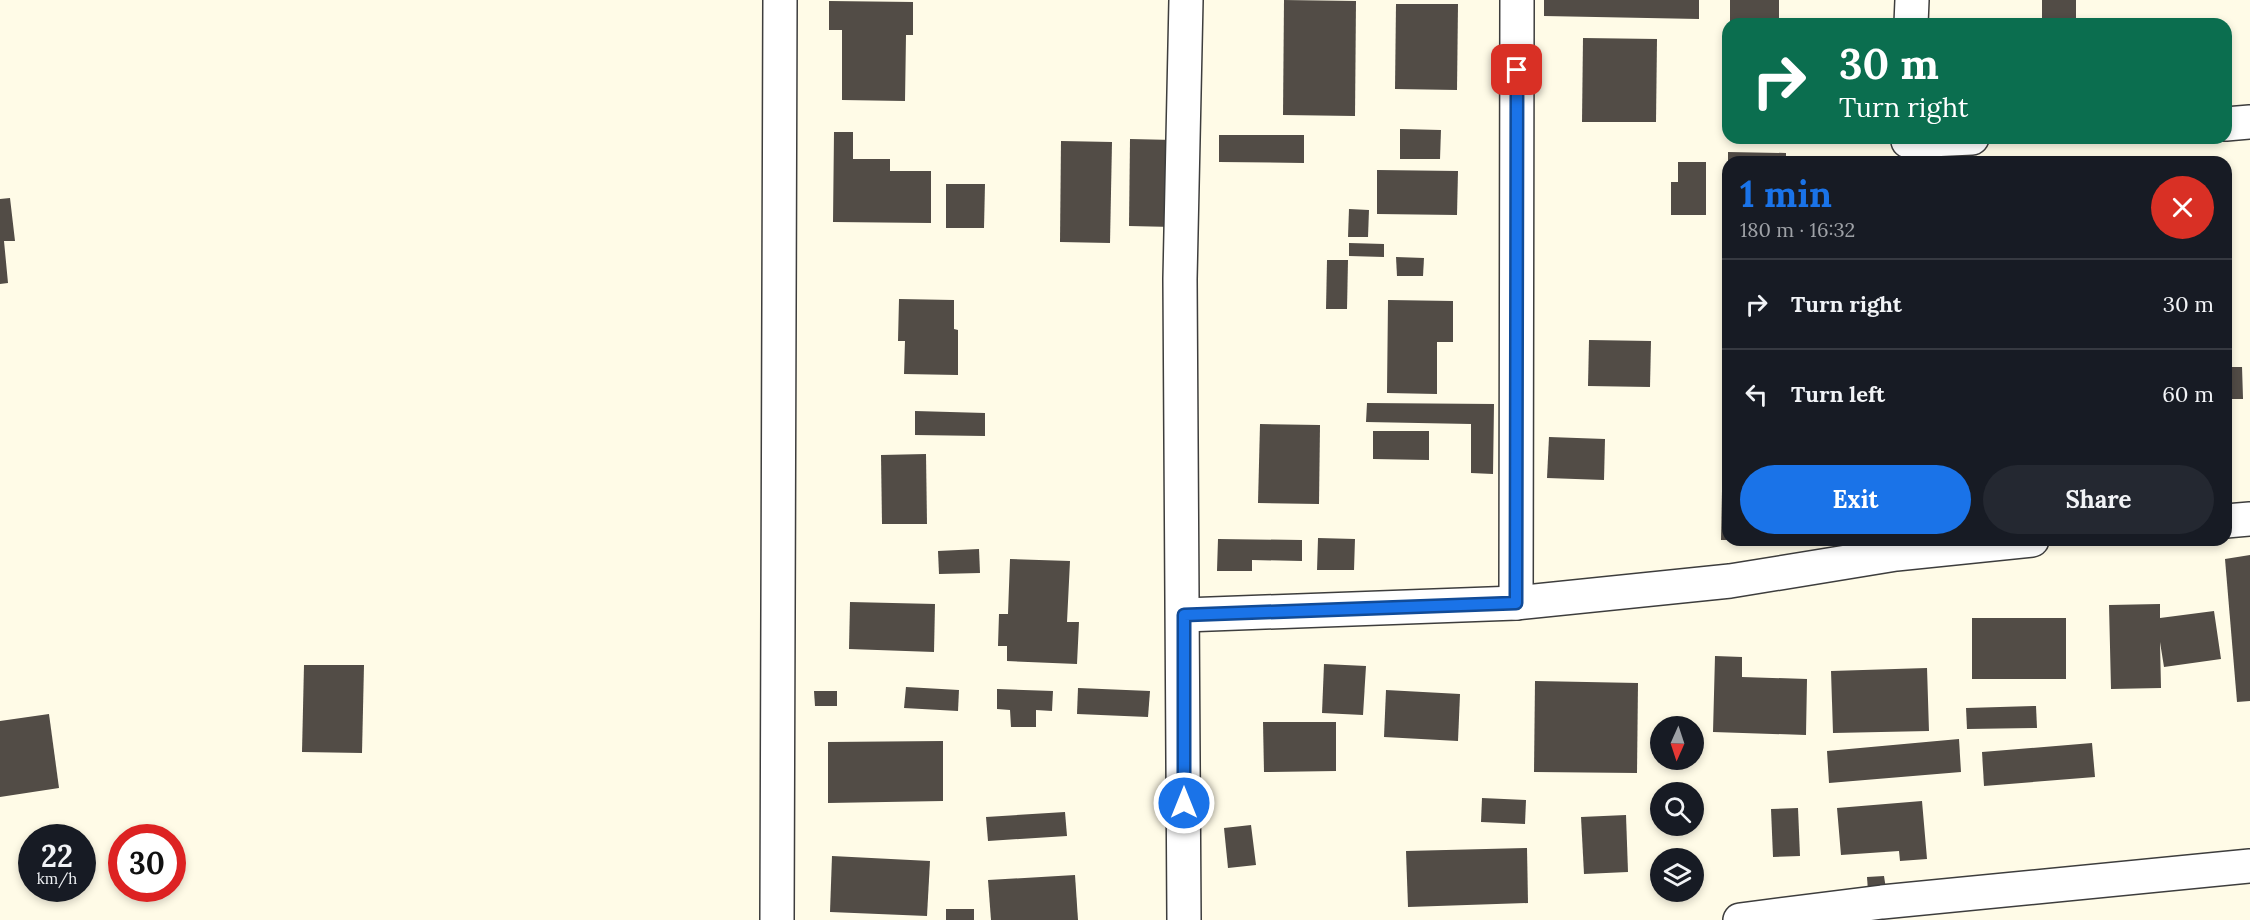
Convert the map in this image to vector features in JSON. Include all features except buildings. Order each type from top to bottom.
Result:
[{"type":"street","points":[[777,920],[780,0]]},
{"type":"street","points":[[1184,920],[1184,615],[1180,279],[1185,0]]},
{"type":"street","points":[[1516,603],[1517,0]]},
{"type":"street","points":[[1911,18],[1912,0]]},
{"type":"street","points":[[2232,124],[2250,122]]},
{"type":"street","points":[[1907,147],[1929,144]]},
{"type":"street","points":[[2232,520],[2250,519]]},
{"type":"street","points":[[1184,615],[1516,603],[1730,581],[1896,547],[1915,546]]},
{"type":"street","points":[[1740,920],[1882,902],[2250,866]]},
{"type":"route","points":[[1184,803],[1184,615],[1516,603],[1517,70]]}]
